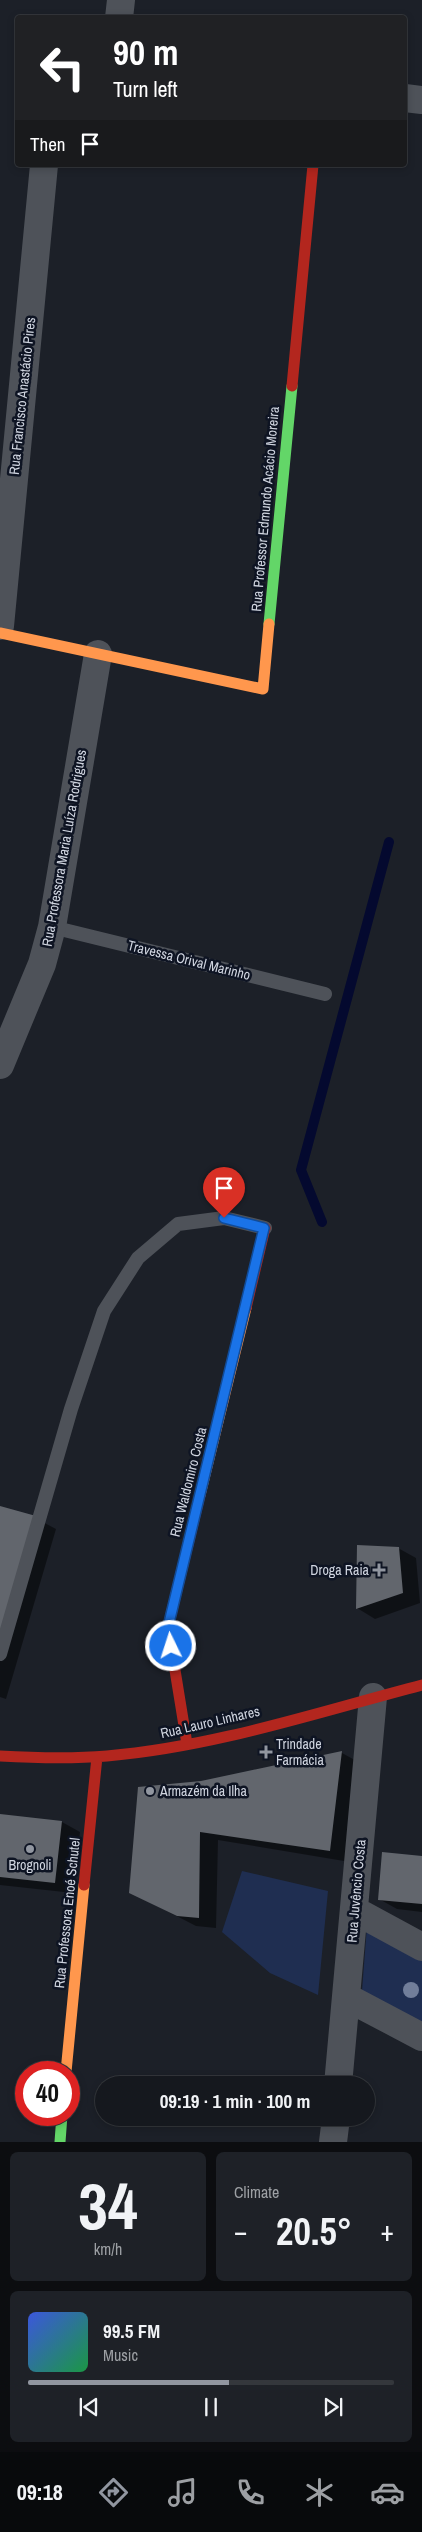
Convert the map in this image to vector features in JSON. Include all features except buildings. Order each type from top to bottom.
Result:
[{"type":"street","points":[[119,15],[121,0]]},
{"type":"street","points":[[407,98],[422,100]]},
{"type":"street","name":"Rua Francisco Anastácio Pires","points":[[0,626],[44,167]]},
{"type":"street","name":"Rua Professor Edmundo Acácio Moreira","points":[[98,654],[263,689],[313,167]]},
{"type":"street","points":[[0,633],[98,654]]},
{"type":"street","name":"Rua Professora Maria Luíza Rodrigues","points":[[0,1065],[42,964],[52,927],[98,654]]},
{"type":"street","name":"Rua Waldomiro Costa","points":[[187,1744],[168,1627],[264,1228]]},
{"type":"street","name":"Rua Lauro Linhares","points":[[0,1756],[32,1759],[131,1754],[187,1744],[422,1686]]},
{"type":"street","name":"Rua Juvêncio Costa","points":[[339,2076],[373,1697]]},
{"type":"street","name":"Rua Professora Enoé Schutel","points":[[67,2061],[97,1757]]},
{"type":"street","points":[[354,1910],[422,1947]]},
{"type":"street","points":[[346,1997],[422,2037]]},
{"type":"street","points":[[60,2142],[61,2126]]},
{"type":"street","points":[[333,2142],[335,2126]]},
{"type":"lane","name":"Travessa Orival Marinho","points":[[52,927],[325,994]]},
{"type":"lane","points":[[0,1654],[71,1409],[104,1310],[138,1258],[178,1224],[224,1218],[264,1228]]},
{"type":"shaded area","points":[[242,1871],[328,1891],[318,1995],[270,1973],[222,1932]]},
{"type":"shaded area","points":[[367,1926],[422,1957],[422,2024],[362,1991]]},
{"type":"waterway","points":[[322,1222],[301,1170],[389,842]]},
{"type":"traffic: fast","points":[[269,624],[292,386]]},
{"type":"traffic: fast","points":[[60,2142],[61,2126]]},
{"type":"traffic: slow","points":[[0,633],[263,689],[269,624]]},
{"type":"traffic: slow","points":[[200,1495],[246,1308]]},
{"type":"traffic: slow","points":[[67,2061],[84,1885]]},
{"type":"traffic: jam","points":[[292,386],[313,167]]},
{"type":"traffic: jam","points":[[246,1308],[265,1228]]},
{"type":"traffic: jam","points":[[187,1744],[168,1627],[200,1495]]},
{"type":"traffic: jam","points":[[0,1756],[94,1757],[187,1745],[266,1727],[422,1685]]},
{"type":"traffic: jam","points":[[84,1885],[97,1757]]},
{"type":"place","name":"Droga Raia","points":[[379,1570]]},
{"type":"place","name":"Trindade Farmácia","points":[[266,1752]]},
{"type":"place","name":"Armazém da Ilha","points":[[150,1791]]},
{"type":"place","name":"Brognoli","points":[[30,1849]]},
{"type":"route","points":[[171,1646],[168,1627],[264,1228],[224,1218]]}]
